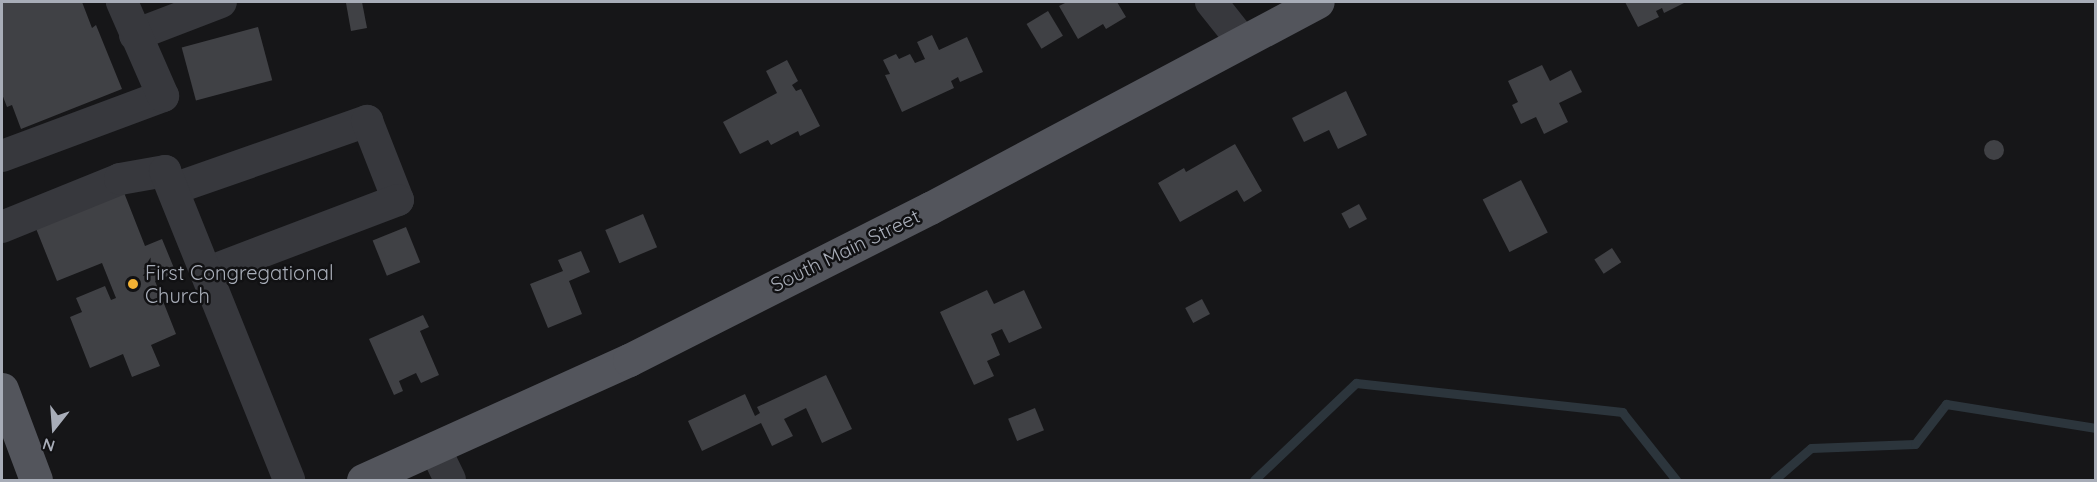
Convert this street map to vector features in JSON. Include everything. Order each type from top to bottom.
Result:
[{"type":"main road","name":"South Main Street","points":[[363,480],[629,360],[930,208],[1318,2]]},
{"type":"main road","points":[[2,388],[36,480]]},
{"type":"street","points":[[2,156],[163,96],[122,2]]},
{"type":"street","points":[[135,35],[221,2]]},
{"type":"street","points":[[1210,2],[1242,41]]},
{"type":"street","points":[[173,189],[367,121],[398,200],[206,273]]},
{"type":"street","points":[[2,227],[120,179],[165,171],[289,480]]},
{"type":"street","points":[[435,449],[450,480]]},
{"type":"building","points":[[2,2],[82,2],[92,28],[96,25],[122,89],[21,129],[12,105],[7,107],[2,94]]},
{"type":"building","points":[[362,2],[367,28],[351,31],[346,3]]},
{"type":"building","points":[[1067,2],[1117,2],[1126,17],[1106,29],[1103,24],[1078,39],[1059,6]]},
{"type":"building","points":[[1625,2],[1686,2],[1664,13],[1662,8],[1656,11],[1659,17],[1638,27]]},
{"type":"building","points":[[1048,11],[1063,36],[1042,49],[1027,24]]},
{"type":"building","points":[[258,27],[272,80],[196,101],[182,47]]},
{"type":"building","points":[[932,35],[939,50],[967,37],[983,72],[960,82],[958,77],[951,81],[954,88],[902,112],[885,75],[890,74],[883,60],[896,54],[899,59],[910,54],[915,63],[925,59],[917,42]]},
{"type":"building","points":[[787,60],[798,81],[792,85],[796,91],[801,89],[820,126],[800,136],[798,131],[771,145],[768,140],[740,154],[723,122],[777,93],[766,71]]},
{"type":"building","points":[[1542,65],[1550,81],[1571,70],[1582,92],[1559,103],[1568,122],[1544,134],[1536,117],[1521,124],[1512,105],[1518,102],[1508,81]]},
{"type":"building","points":[[1346,91],[1367,135],[1338,149],[1329,130],[1304,142],[1292,118]]},
{"type":"building","points":[[1994,140],[2001,143],[2004,150],[2001,157],[1994,160],[1987,157],[1984,150],[1987,143]]},
{"type":"building","points":[[1235,144],[1262,191],[1244,202],[1237,190],[1180,222],[1158,183],[1184,168],[1186,172]]},
{"type":"building","points":[[1521,180],[1548,233],[1509,252],[1483,200]]},
{"type":"building","name":"First Congregational Church","points":[[123,190],[145,246],[162,239],[176,273],[155,281],[176,334],[151,345],[160,366],[132,377],[123,354],[90,368],[70,317],[82,312],[76,298],[105,286],[111,300],[116,298],[102,263],[57,281],[35,226]]},
{"type":"building","points":[[1359,204],[1367,219],[1349,228],[1341,213]]},
{"type":"building","points":[[643,214],[657,247],[619,263],[605,230]]},
{"type":"building","points":[[406,227],[420,262],[387,276],[373,240]]},
{"type":"building","points":[[1612,248],[1621,262],[1604,274],[1594,259]]},
{"type":"building","points":[[581,251],[590,272],[569,281],[582,314],[548,328],[530,284],[563,271],[558,260]]},
{"type":"building","points":[[987,290],[994,304],[1024,290],[1042,328],[1009,343],[1002,329],[991,334],[1000,355],[987,361],[994,376],[974,385],[940,312]]},
{"type":"building","points":[[1202,299],[1210,314],[1193,323],[1185,308]]},
{"type":"building","points":[[423,315],[429,327],[420,331],[439,375],[421,383],[416,373],[399,381],[403,391],[394,395],[369,339]]},
{"type":"building","points":[[826,375],[852,429],[822,443],[806,408],[784,419],[793,436],[772,446],[761,423],[702,451],[688,421],[745,394],[755,416],[760,413],[757,407]]},
{"type":"building","points":[[1035,408],[1044,430],[1017,441],[1008,419]]},
{"type":"waterway","points":[[1254,480],[1356,383],[1622,412],[1676,480]]},
{"type":"waterway","points":[[1774,480],[1811,448],[1915,444],[1946,404],[2096,428]]},
{"type":"place","name":"First Congregational Church","points":[[133,284]]}]
